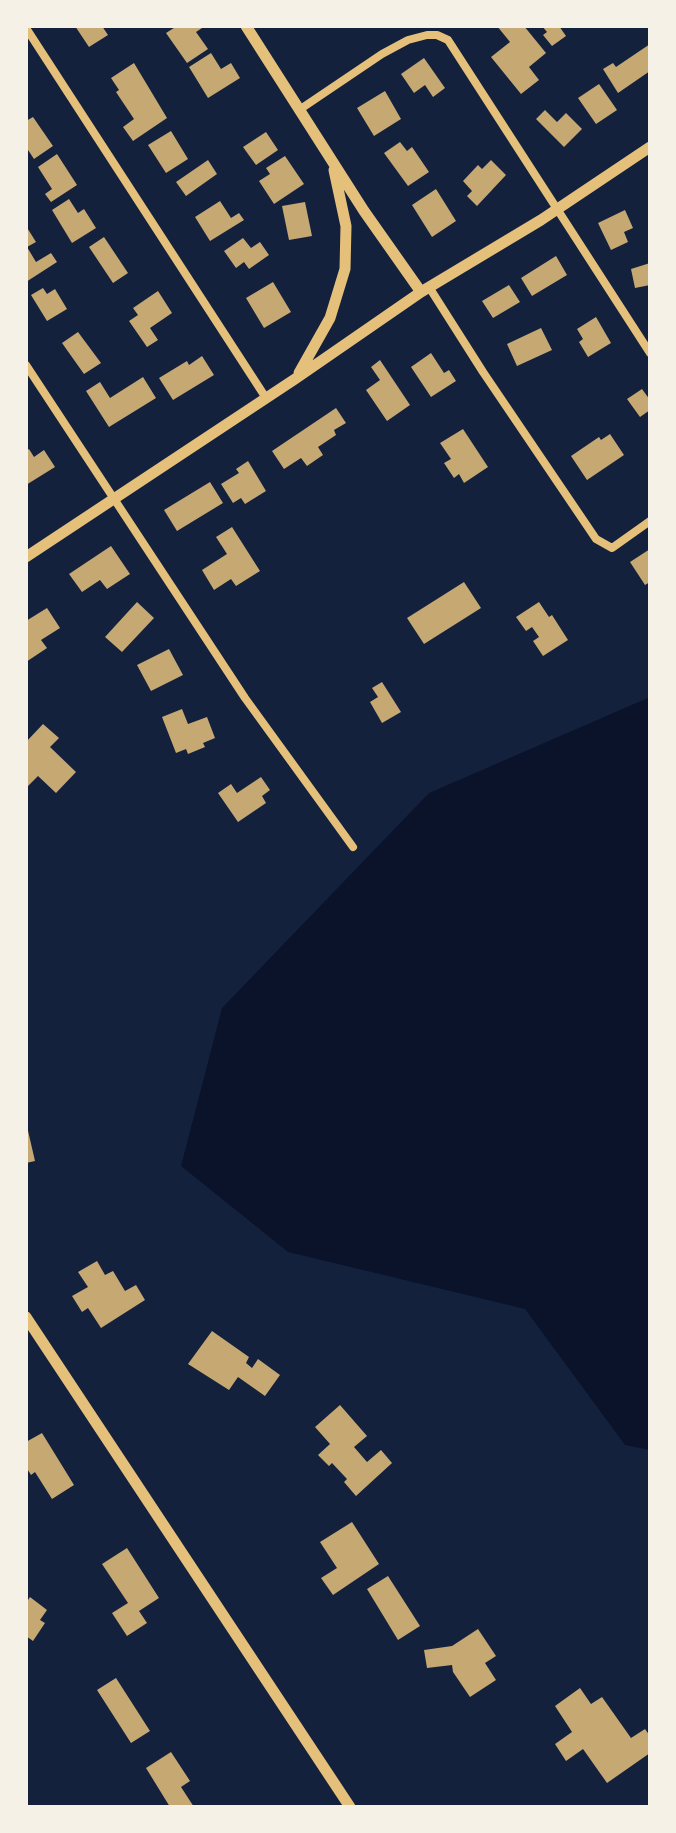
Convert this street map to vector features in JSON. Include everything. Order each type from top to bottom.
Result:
[{"type":"street","points":[[246,26],[333,162],[425,289],[596,539],[612,548],[650,521]]},
{"type":"street","points":[[26,28],[266,398]]},
{"type":"street","points":[[299,110],[408,40],[437,35],[448,40],[650,353]]},
{"type":"street","points":[[26,557],[425,289],[557,209],[650,147]]},
{"type":"street","points":[[295,379],[330,318],[345,269],[346,226],[333,162]]},
{"type":"street","points":[[26,365],[245,698],[353,847]]},
{"type":"street","points":[[26,1317],[350,1807]]},
{"type":"water","points":[[650,697],[650,1450],[625,1445],[525,1309],[288,1252],[181,1166],[222,1008],[429,793]]},
{"type":"building","points":[[75,26],[102,26],[108,35],[89,47]]},
{"type":"building","points":[[177,26],[205,26],[196,32],[208,49],[187,63],[166,33]]},
{"type":"building","points":[[497,26],[524,26],[546,53],[529,67],[539,80],[521,94],[491,57],[510,42]]},
{"type":"building","points":[[542,26],[559,26],[566,36],[552,46],[543,35],[547,32]]},
{"type":"building","points":[[650,44],[650,71],[618,93],[603,69],[613,63],[616,67]]},
{"type":"building","points":[[211,53],[221,69],[231,63],[240,78],[208,98],[189,67]]},
{"type":"building","points":[[424,58],[445,88],[433,97],[425,85],[414,93],[401,74]]},
{"type":"building","points":[[134,63],[167,118],[133,141],[123,127],[134,119],[116,92],[119,90],[111,78]]},
{"type":"building","points":[[599,84],[617,110],[596,124],[578,98]]},
{"type":"building","points":[[385,91],[401,119],[374,136],[357,108]]},
{"type":"building","points":[[545,110],[557,122],[566,113],[582,129],[564,147],[536,119]]},
{"type":"building","points":[[33,117],[53,146],[34,159],[26,147],[26,121]]},
{"type":"building","points":[[171,131],[188,159],[166,173],[148,145]]},
{"type":"building","points":[[266,132],[278,150],[256,165],[243,147]]},
{"type":"building","points":[[400,142],[407,151],[412,147],[429,172],[408,186],[384,153]]},
{"type":"building","points":[[57,154],[77,185],[51,202],[45,194],[52,189],[38,167]]},
{"type":"building","points":[[285,156],[304,184],[274,204],[259,181],[270,174],[266,168]]},
{"type":"building","points":[[208,160],[217,174],[186,196],[176,182]]},
{"type":"building","points":[[491,160],[506,175],[477,206],[467,196],[472,191],[463,181],[478,165],[482,169]]},
{"type":"building","points":[[436,189],[456,221],[432,237],[412,205]]},
{"type":"building","points":[[69,199],[78,213],[84,209],[96,228],[72,243],[52,210]]},
{"type":"building","points":[[220,201],[231,218],[239,213],[244,220],[210,241],[195,217]]},
{"type":"building","points":[[305,202],[312,236],[289,240],[282,206]]},
{"type":"building","points":[[625,210],[633,228],[624,232],[628,242],[611,250],[598,223]]},
{"type":"building","points":[[26,226],[36,242],[27,247],[36,262],[51,253],[57,262],[26,282]]},
{"type":"building","points":[[104,237],[128,273],[113,283],[89,247]]},
{"type":"building","points":[[243,238],[251,248],[260,242],[269,255],[249,269],[244,262],[236,268],[224,251]]},
{"type":"building","points":[[556,256],[567,275],[532,296],[521,278]]},
{"type":"building","points":[[650,263],[650,285],[635,288],[631,269]]},
{"type":"building","points":[[273,282],[291,312],[264,328],[246,298]]},
{"type":"building","points":[[509,285],[520,302],[493,318],[482,301]]},
{"type":"building","points":[[43,288],[47,294],[55,289],[67,309],[47,321],[31,295]]},
{"type":"building","points":[[158,291],[172,313],[150,328],[158,340],[147,347],[129,321],[138,315],[133,308]]},
{"type":"building","points":[[596,317],[611,343],[588,357],[579,342],[583,339],[577,329]]},
{"type":"building","points":[[541,328],[552,350],[517,366],[507,344]]},
{"type":"building","points":[[78,332],[101,363],[84,374],[62,343]]},
{"type":"building","points":[[431,353],[444,373],[449,370],[456,381],[431,397],[411,367]]},
{"type":"building","points":[[202,356],[214,375],[173,400],[159,378]]},
{"type":"building","points":[[380,360],[410,405],[387,421],[366,390],[380,380],[371,367]]},
{"type":"building","points":[[143,377],[156,398],[109,427],[86,391],[100,382],[110,398]]},
{"type":"building","points":[[642,389],[650,400],[650,410],[640,417],[627,399]]},
{"type":"building","points":[[336,408],[346,423],[334,430],[336,435],[318,447],[323,455],[307,466],[301,458],[284,469],[272,451]]},
{"type":"building","points":[[463,429],[488,467],[464,483],[459,474],[454,478],[444,463],[451,459],[440,443]]},
{"type":"building","points":[[610,434],[624,455],[587,480],[571,456],[599,437],[601,440]]},
{"type":"building","points":[[29,449],[34,457],[44,450],[55,467],[26,485],[26,451]]},
{"type":"building","points":[[248,461],[266,491],[245,504],[241,498],[233,503],[221,484],[239,473],[236,469]]},
{"type":"building","points":[[210,482],[223,503],[177,531],[164,510]]},
{"type":"building","points":[[232,527],[260,571],[236,586],[231,579],[214,590],[202,570],[227,554],[216,537]]},
{"type":"building","points":[[111,546],[130,574],[107,589],[100,580],[82,592],[69,574]]},
{"type":"building","points":[[650,549],[650,582],[645,585],[630,562]]},
{"type":"building","points":[[464,582],[481,608],[424,644],[407,618]]},
{"type":"building","points":[[137,602],[154,618],[122,652],[105,637]]},
{"type":"building","points":[[539,602],[549,617],[552,615],[568,640],[543,656],[533,641],[539,637],[532,627],[526,631],[516,617]]},
{"type":"building","points":[[47,608],[60,628],[41,640],[47,648],[26,662],[26,621]]},
{"type":"building","points":[[169,649],[183,675],[151,691],[137,665]]},
{"type":"building","points":[[382,682],[401,712],[382,723],[370,702],[378,697],[372,688]]},
{"type":"building","points":[[182,709],[188,724],[207,717],[215,738],[203,743],[205,747],[188,754],[186,749],[176,753],[162,717]]},
{"type":"building","points":[[43,724],[59,738],[50,747],[76,772],[56,793],[38,776],[26,788],[26,742]]},
{"type":"building","points":[[261,777],[270,790],[262,796],[266,803],[238,822],[218,793],[231,784],[237,793]]},
{"type":"building","points":[[26,1122],[35,1161],[26,1163]]},
{"type":"building","points":[[97,1261],[105,1275],[113,1271],[125,1291],[136,1285],[145,1300],[101,1328],[88,1308],[82,1312],[72,1296],[88,1287],[78,1272]]},
{"type":"building","points":[[212,1331],[249,1357],[246,1363],[252,1368],[258,1359],[280,1375],[265,1396],[238,1377],[229,1390],[188,1364]]},
{"type":"building","points":[[340,1405],[367,1436],[354,1447],[367,1462],[381,1450],[392,1463],[356,1496],[344,1482],[347,1479],[332,1463],[329,1466],[318,1455],[330,1444],[315,1427]]},
{"type":"building","points":[[42,1433],[74,1485],[52,1499],[35,1472],[31,1475],[26,1467],[26,1442]]},
{"type":"building","points":[[352,1522],[379,1564],[333,1595],[321,1578],[337,1568],[320,1542]]},
{"type":"building","points":[[127,1548],[159,1598],[139,1611],[147,1623],[127,1636],[112,1613],[128,1603],[102,1564]]},
{"type":"building","points":[[388,1576],[420,1626],[398,1640],[367,1589]]},
{"type":"building","points":[[30,1597],[47,1610],[40,1620],[45,1623],[33,1641],[26,1636],[26,1603]]},
{"type":"building","points":[[478,1629],[496,1656],[485,1663],[496,1680],[470,1697],[453,1672],[452,1665],[427,1668],[424,1650],[452,1646]]},
{"type":"building","points":[[116,1678],[150,1731],[131,1743],[97,1690]]},
{"type":"building","points":[[580,1688],[591,1704],[602,1697],[631,1738],[645,1729],[650,1736],[650,1753],[607,1783],[583,1749],[566,1761],[555,1744],[572,1732],[555,1706]]},
{"type":"building","points":[[171,1752],[190,1781],[181,1787],[194,1807],[170,1807],[146,1768]]}]
